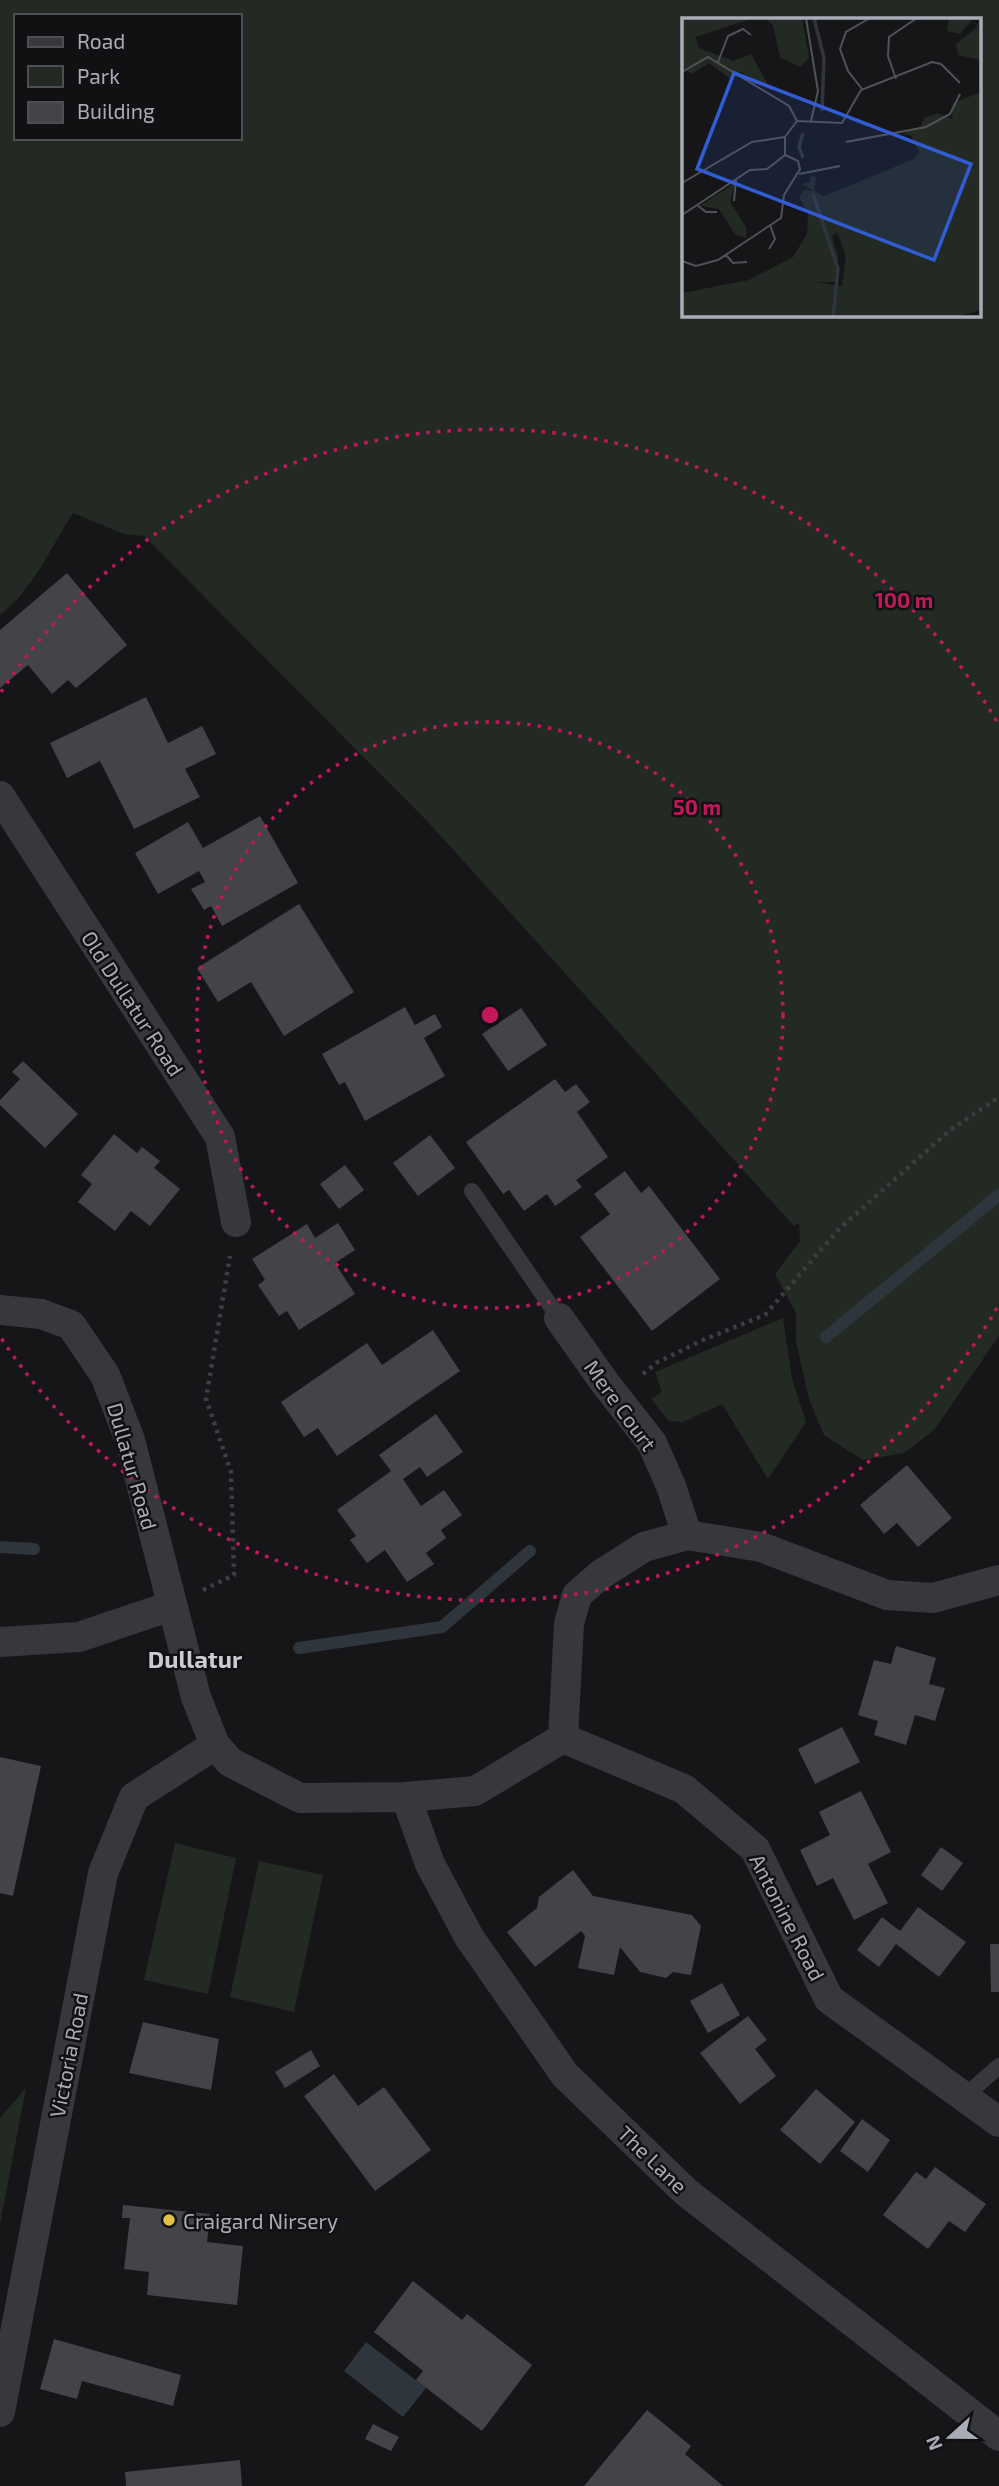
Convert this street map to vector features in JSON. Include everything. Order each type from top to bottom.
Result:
[{"type":"street","name":"Old Dullatur Road","points":[[0,796],[220,1137],[236,1222]]},
{"type":"street","name":"Dullatur Road","points":[[0,1310],[41,1314],[71,1325],[105,1375],[130,1440],[196,1696],[215,1745]]},
{"type":"street","name":"Mere Court","points":[[559,1318],[652,1443],[671,1486],[687,1535]]},
{"type":"street","points":[[215,1745],[230,1762],[300,1798],[406,1797],[475,1791],[563,1738],[569,1624],[577,1595],[644,1547],[687,1535],[761,1547],[887,1595],[933,1598],[999,1580]]},
{"type":"street","points":[[0,1642],[79,1637],[171,1606]]},
{"type":"street","name":"Antonine Road","points":[[563,1738],[684,1788],[755,1849],[829,1998],[999,2122]]},
{"type":"street","name":"Victoria Road","points":[[0,2412],[103,1872],[134,1797],[215,1745]]},
{"type":"street","name":"The Lane","points":[[406,1797],[430,1864],[469,1937],[565,2074],[686,2192],[999,2436]]},
{"type":"lane","points":[[472,1191],[559,1318]]},
{"type":"lane","points":[[964,2097],[999,2066]]},
{"type":"path","points":[[615,1396],[656,1363],[703,1340],[765,1315],[838,1230],[949,1131],[999,1097]]},
{"type":"path","points":[[171,1606],[234,1575],[231,1472],[206,1399],[236,1222]]},
{"type":"green space","points":[[0,0],[999,0],[999,1336],[934,1430],[904,1453],[863,1460],[824,1435],[809,1399],[796,1341],[796,1313],[775,1274],[800,1241],[799,1223],[794,1226],[429,823],[144,536],[124,534],[73,513],[32,581],[0,615]]},
{"type":"green space","points":[[783,1318],[792,1379],[806,1422],[768,1479],[722,1404],[683,1422],[669,1421],[651,1399],[662,1392],[655,1372]]},
{"type":"green space","points":[[175,1843],[236,1858],[208,1994],[144,1980]]},
{"type":"green space","points":[[259,1861],[323,1875],[294,2012],[230,1997]]},
{"type":"green space","points":[[26,2088],[0,2224],[0,2118]]},
{"type":"shaded area","points":[[366,2342],[426,2388],[403,2417],[344,2371]]},
{"type":"building","points":[[67,573],[127,645],[76,688],[68,680],[52,694],[28,665],[0,688],[0,630]]},
{"type":"building","points":[[146,697],[168,743],[202,726],[216,754],[185,769],[200,797],[134,829],[100,761],[67,778],[50,743]]},
{"type":"building","points":[[260,816],[298,883],[222,926],[211,906],[204,910],[191,889],[205,882],[199,871],[158,894],[135,853],[188,822],[203,848]]},
{"type":"building","points":[[299,904],[354,992],[284,1036],[251,982],[218,1002],[197,968]]},
{"type":"building","points":[[405,1007],[415,1025],[435,1014],[442,1027],[424,1038],[445,1076],[365,1121],[345,1082],[339,1085],[322,1054]]},
{"type":"building","points":[[521,1008],[547,1045],[508,1071],[482,1034]]},
{"type":"building","points":[[23,1061],[78,1114],[45,1148],[0,1105],[0,1100],[20,1079],[12,1072]]},
{"type":"building","points":[[555,1079],[565,1092],[576,1084],[590,1102],[577,1112],[608,1157],[576,1180],[582,1187],[555,1206],[547,1194],[524,1211],[509,1190],[503,1194],[466,1142]]},
{"type":"building","points":[[114,1134],[137,1153],[142,1147],[160,1161],[154,1168],[180,1189],[150,1226],[131,1211],[115,1231],[78,1202],[92,1184],[81,1175]]},
{"type":"building","points":[[430,1135],[455,1168],[418,1196],[393,1163]]},
{"type":"building","points":[[345,1165],[364,1190],[339,1209],[320,1184]]},
{"type":"building","points":[[625,1171],[641,1193],[649,1186],[720,1279],[652,1331],[580,1237],[610,1214],[594,1194]]},
{"type":"building","points":[[338,1223],[355,1250],[335,1263],[355,1294],[299,1330],[287,1311],[279,1316],[258,1285],[265,1280],[252,1259],[307,1224],[315,1238]]},
{"type":"building","points":[[433,1330],[460,1371],[337,1456],[318,1428],[304,1437],[281,1402],[367,1343],[382,1365]]},
{"type":"building","points":[[436,1414],[463,1452],[427,1477],[420,1467],[403,1479],[421,1506],[444,1490],[462,1515],[441,1530],[446,1538],[426,1553],[434,1564],[407,1582],[385,1550],[367,1563],[350,1540],[356,1536],[337,1510],[391,1471],[379,1455]]},
{"type":"building","points":[[907,1465],[952,1518],[918,1547],[897,1523],[884,1534],[860,1505]]},
{"type":"building","points":[[896,1646],[936,1658],[929,1684],[945,1688],[935,1721],[915,1715],[906,1745],[874,1735],[878,1721],[858,1715],[874,1660],[891,1664]]},
{"type":"building","points":[[842,1727],[860,1762],[815,1784],[798,1749]]},
{"type":"building","points":[[0,1757],[41,1766],[13,1896],[0,1893]]},
{"type":"building","points":[[861,1791],[891,1852],[868,1864],[888,1903],[854,1920],[833,1878],[817,1886],[800,1850],[830,1835],[819,1812]]},
{"type":"building","points":[[941,1847],[963,1863],[942,1891],[921,1875]]},
{"type":"building","points":[[573,1870],[593,1896],[692,1915],[701,1926],[691,1975],[673,1972],[666,1978],[640,1972],[620,1947],[614,1975],[578,1968],[585,1936],[581,1931],[535,1967],[507,1932],[537,1908],[539,1897]]},
{"type":"building","points":[[918,1907],[966,1942],[939,1977],[896,1944],[879,1967],[857,1950],[882,1917],[900,1931]]},
{"type":"building","points":[[990,1944],[999,1944],[999,1992],[991,1992]]},
{"type":"building","points":[[722,1983],[740,2015],[708,2033],[690,2001]]},
{"type":"building","points":[[748,2016],[767,2040],[755,2049],[776,2076],[740,2104],[700,2053]]},
{"type":"building","points":[[143,2022],[219,2039],[211,2090],[129,2073]]},
{"type":"building","points":[[311,2050],[320,2066],[285,2088],[275,2072]]},
{"type":"building","points":[[334,2074],[358,2106],[384,2087],[431,2150],[375,2191],[304,2096]]},
{"type":"building","points":[[816,2089],[855,2122],[820,2164],[780,2130]]},
{"type":"building","points":[[862,2119],[890,2140],[868,2172],[840,2151]]},
{"type":"building","points":[[935,2167],[986,2204],[965,2232],[949,2221],[928,2249],[883,2215],[916,2172],[926,2179]]},
{"type":"building","points":[[123,2205],[210,2214],[207,2242],[243,2246],[237,2305],[147,2295],[149,2272],[124,2269],[130,2218],[122,2218]]},
{"type":"building","points":[[413,2281],[462,2320],[467,2314],[532,2365],[482,2431],[416,2380],[423,2371],[374,2332]]},
{"type":"building","points":[[54,2339],[181,2375],[173,2406],[82,2381],[77,2399],[40,2389]]},
{"type":"building","points":[[647,2410],[691,2446],[685,2454],[723,2486],[584,2486]]},
{"type":"building","points":[[373,2424],[399,2437],[391,2451],[365,2439]]},
{"type":"building","points":[[240,2460],[242,2486],[126,2486],[125,2472]]},
{"type":"waterway","points":[[826,1337],[999,1195]]},
{"type":"waterway","points":[[0,1547],[34,1549]]},
{"type":"waterway","points":[[299,1648],[442,1627],[530,1551]]},
{"type":"place","name":"Craigard Nirsery","points":[[169,2220]]},
{"type":"district","name":"Dullatur","points":[[195,1658]]}]
